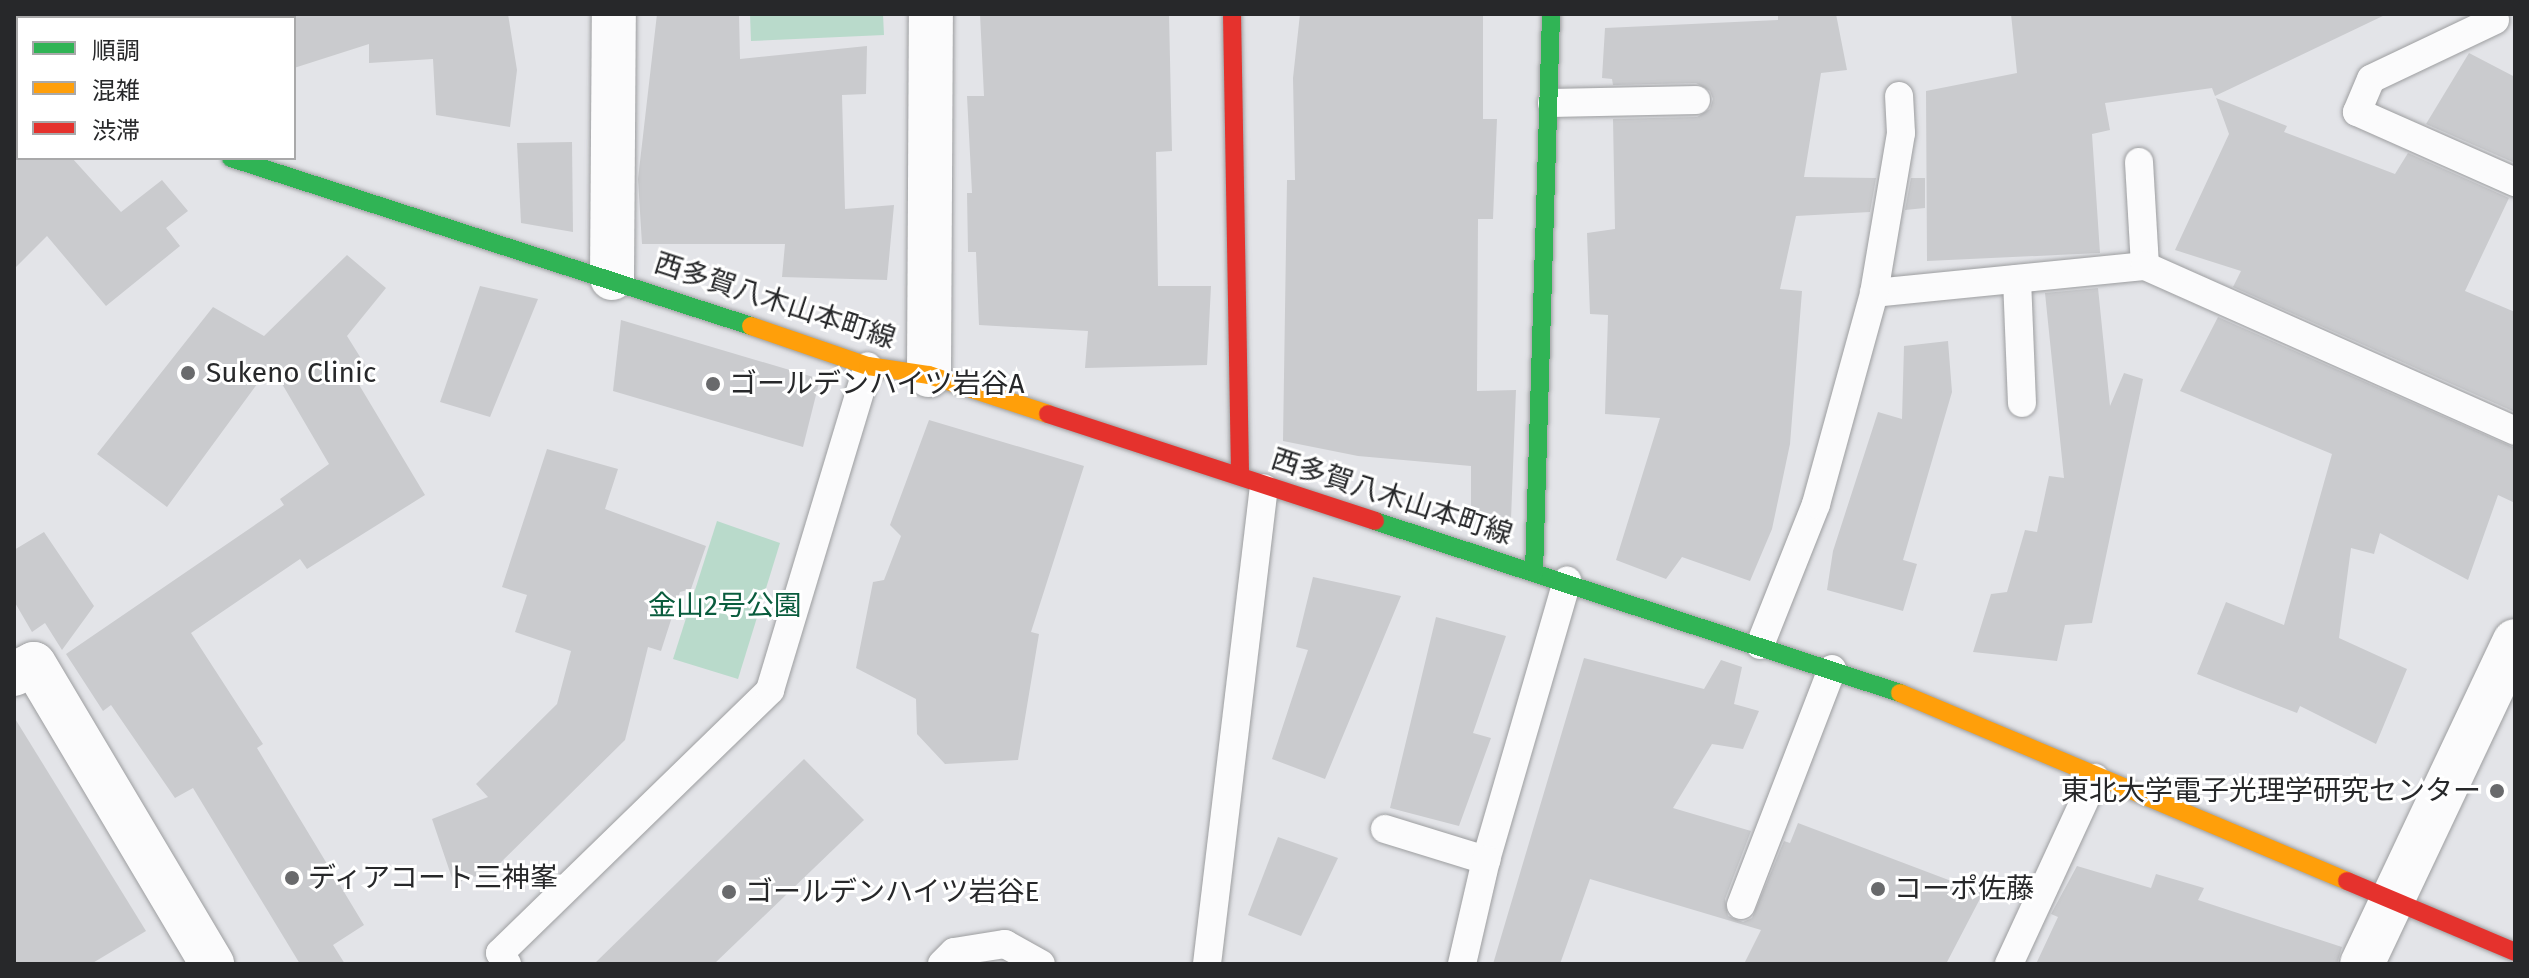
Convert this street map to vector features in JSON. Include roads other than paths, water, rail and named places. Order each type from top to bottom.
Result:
[{"type":"street","points":[[612,278],[614,14]]},
{"type":"street","points":[[929,375],[931,14]]},
{"type":"street","points":[[1232,14],[1252,482]]},
{"type":"street","points":[[1534,572],[1552,103],[1551,14]]},
{"type":"street","name":"西多賀八木山本町線","points":[[237,160],[612,278],[868,366],[929,375],[1832,669],[1889,689],[2515,952]]},
{"type":"street","points":[[2362,964],[2389,900],[2515,641]]},
{"type":"street","points":[[14,674],[34,664],[212,964]]},
{"type":"lane","points":[[2495,20],[2371,79],[2357,112],[2515,182]]},
{"type":"lane","points":[[1760,645],[1816,504],[1874,293],[1901,133],[1899,96]]},
{"type":"lane","points":[[1552,103],[1696,100]]},
{"type":"lane","points":[[2139,162],[2145,266]]},
{"type":"lane","points":[[1874,293],[2145,266],[2515,431]]},
{"type":"lane","points":[[2017,279],[2022,403]]},
{"type":"lane","points":[[507,964],[500,953],[770,690],[868,366]]},
{"type":"lane","points":[[1207,964],[1252,482]]},
{"type":"lane","points":[[1462,964],[1486,860],[1567,581]]},
{"type":"lane","points":[[1741,905],[1832,669]]},
{"type":"lane","points":[[2009,964],[2095,778]]},
{"type":"lane","points":[[1385,829],[1486,860]]},
{"type":"lane","points":[[942,964],[954,952],[1005,944],[1041,964]]},
{"type":"place","name":"Sukeno Clinic","points":[[188,373]]},
{"type":"place","name":"ゴールデンハイツ岩谷A","points":[[713,384]]},
{"type":"place","name":"東北大学電子光理学研究センター","points":[[2497,791]]},
{"type":"place","name":"ディアコート三神峯","points":[[292,878]]},
{"type":"place","name":"コーポ佐藤","points":[[1878,889]]},
{"type":"place","name":"ゴールデンハイツ岩谷E","points":[[729,892]]},
{"type":"park label","name":"金山2号公園","points":[[725,606]]}]
